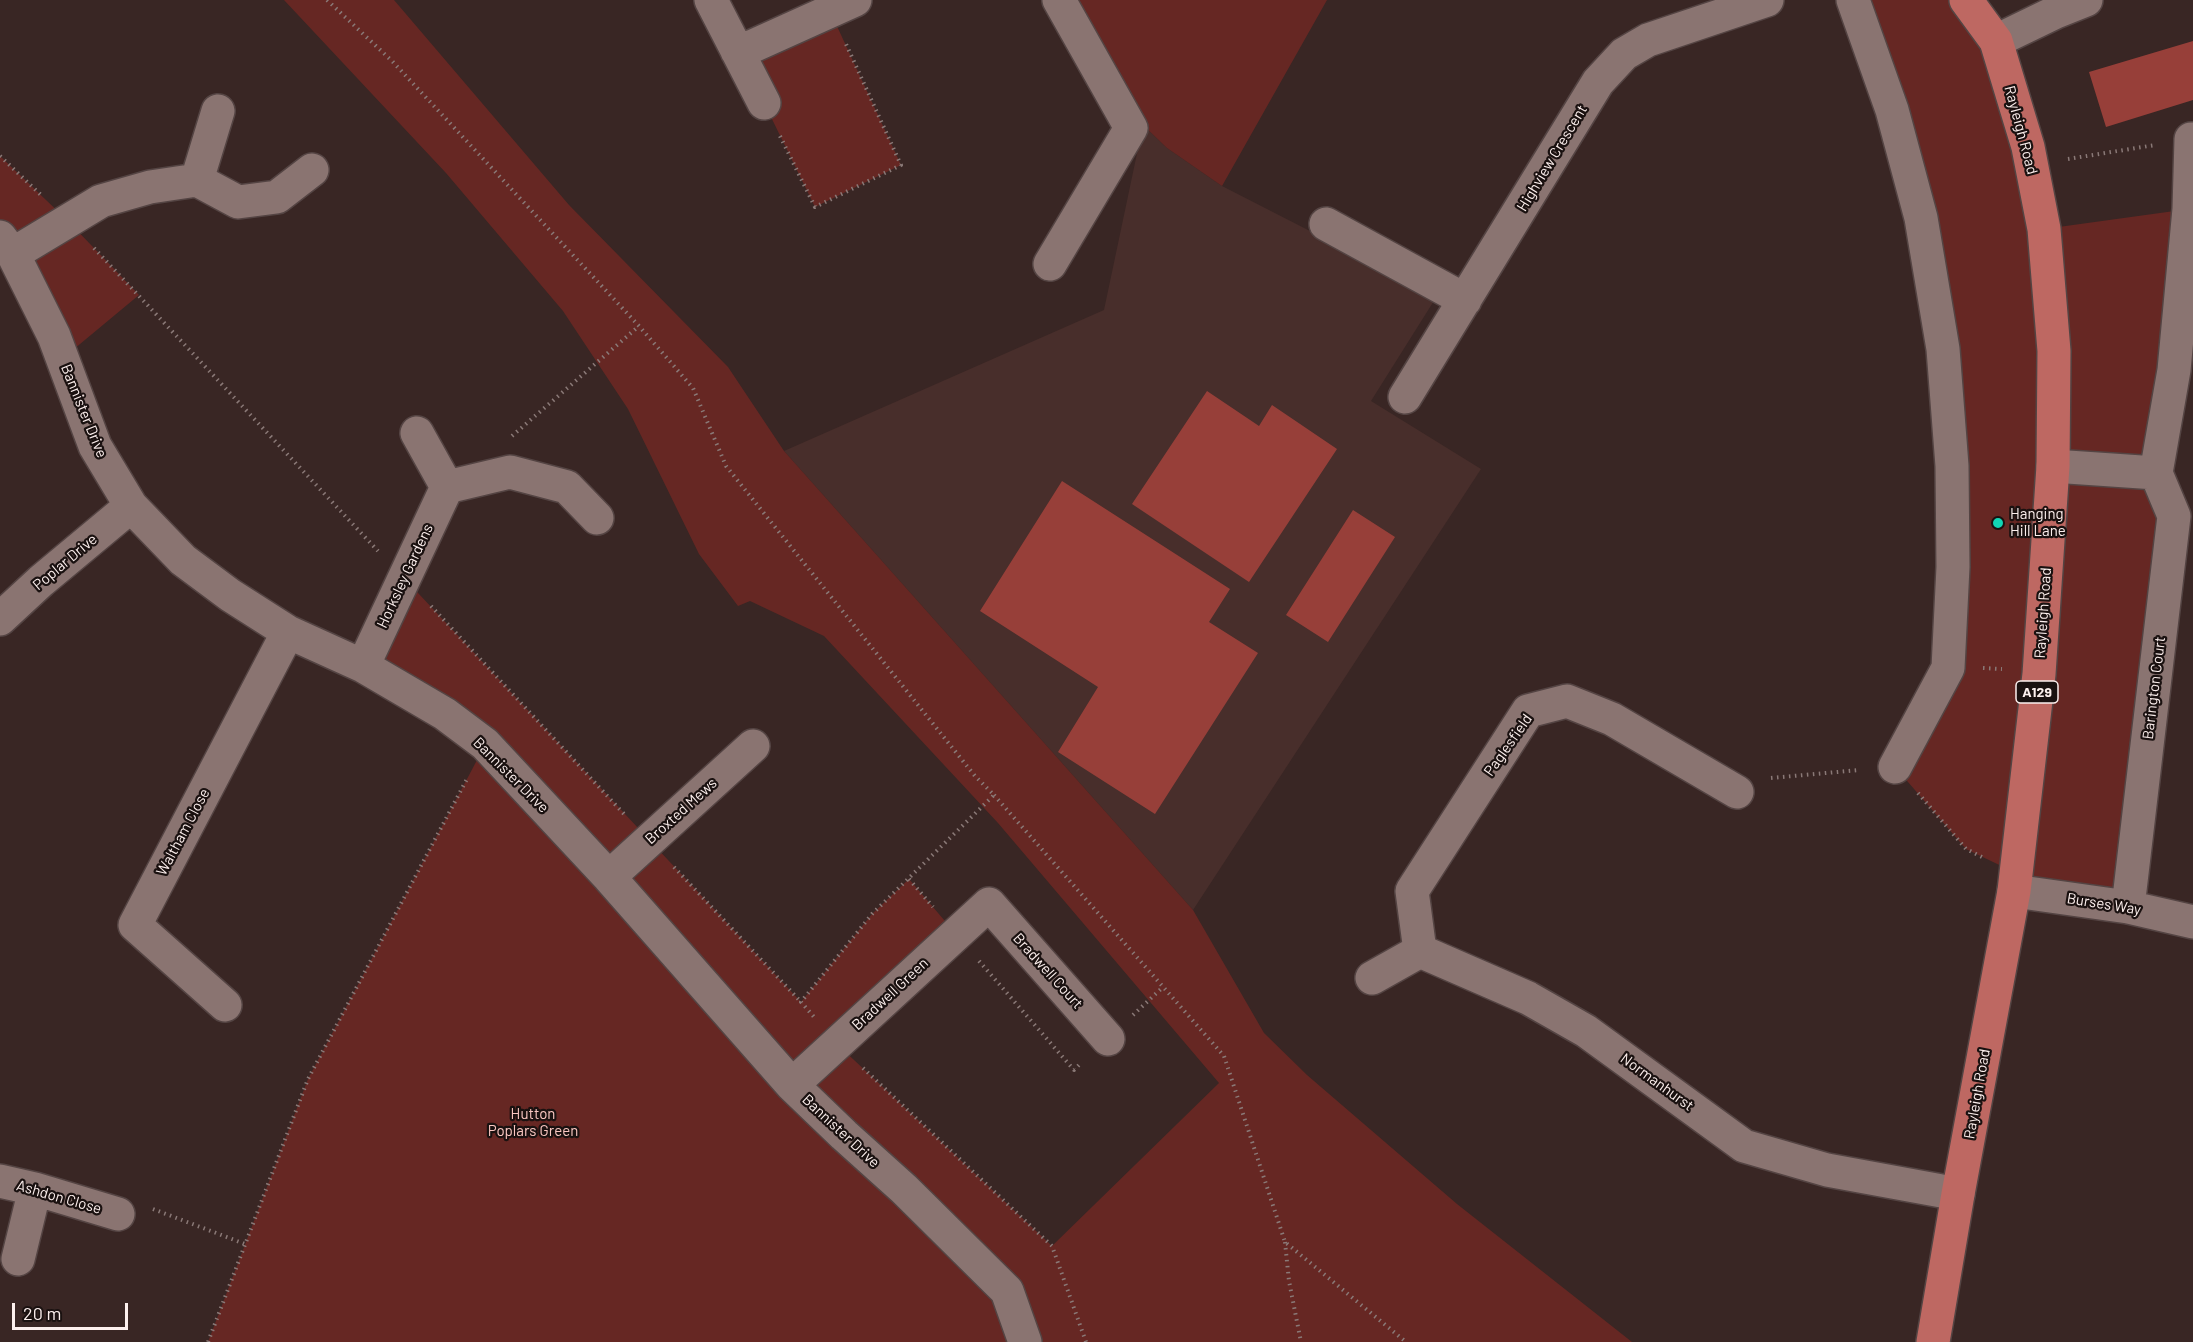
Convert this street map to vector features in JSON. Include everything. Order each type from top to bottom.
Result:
[{"type":"main road","name":"Rayleigh Road","points":[[1934,1342],[1958,1194],[2014,891],[2039,674],[2053,466],[2054,351],[2044,229],[2028,147],[1996,41],[1966,0]]},
{"type":"street","points":[[711,0],[764,103]]},
{"type":"street","points":[[1050,264],[1131,128],[1059,0]]},
{"type":"street","name":"Highview Crescent","points":[[1405,397],[1598,82],[1624,54],[1648,39],[1767,0]]},
{"type":"street","points":[[1853,0],[1892,110],[1921,218],[1943,349],[1952,466],[1953,567],[1948,668],[1895,767]]},
{"type":"street","points":[[1996,41],[2086,0]]},
{"type":"street","points":[[737,51],[753,46],[842,5]]},
{"type":"street","points":[[197,180],[218,111]]},
{"type":"street","points":[[2053,466],[2156,473],[2183,371],[2192,160]]},
{"type":"street","points":[[7,245],[68,221],[101,201],[150,187],[197,180],[238,202],[277,197],[312,170]]},
{"type":"street","points":[[1326,224],[1465,300]]},
{"type":"street","name":"Bannister Drive","points":[[7,245],[54,336],[95,446],[131,506],[183,560],[230,595],[288,632],[363,666],[445,714],[485,744],[609,877],[792,1085],[844,1136],[904,1189],[1007,1292],[1025,1342]]},
{"type":"street","points":[[417,433],[447,487],[510,472],[567,487],[597,518]]},
{"type":"street","name":"Barington Court","points":[[2128,907],[2174,516],[2156,473]]},
{"type":"street","name":"Horksley Gardens","points":[[363,666],[447,487]]},
{"type":"street","name":"Poplar Drive","points":[[0,619],[41,581],[131,506]]},
{"type":"street","name":"Waltham Close","points":[[225,1005],[135,925],[288,632]]},
{"type":"street","name":"Paglesfield","points":[[1420,951],[1412,891],[1528,711],[1567,701],[1612,719],[1737,792]]},
{"type":"street","name":"Broxted Mews","points":[[609,877],[753,746]]},
{"type":"street","name":"Burses Way","points":[[2014,891],[2128,907],[2193,922]]},
{"type":"street","name":"Bradwell Green","points":[[792,1085],[989,904]]},
{"type":"street","name":"Bradwell Court","points":[[989,904],[1108,1039]]},
{"type":"street","points":[[1372,978],[1420,951]]},
{"type":"street","name":"Normanhurst","points":[[1420,951],[1528,998],[1586,1031],[1744,1146],[1827,1170],[1958,1194]]},
{"type":"street","name":"Ashdon Close","points":[[0,1181],[118,1214]]},
{"type":"street","points":[[18,1259],[35,1189]]},
{"type":"path","points":[[327,0],[392,61],[639,326],[693,388],[726,466],[968,766],[1224,1056],[1285,1242],[1289,1281],[1301,1342]]},
{"type":"path","points":[[764,103],[815,207],[901,165],[842,5]]},
{"type":"path","points":[[0,156],[68,221],[801,1002],[837,1044],[1052,1246],[1086,1342]]},
{"type":"path","points":[[2031,166],[2192,160]]},
{"type":"path","points":[[510,472],[512,436],[639,326]]},
{"type":"path","points":[[1948,668],[1996,669],[2039,674]]},
{"type":"path","points":[[208,1342],[308,1079],[485,744]]},
{"type":"path","points":[[801,1002],[872,914],[994,795]]},
{"type":"path","points":[[118,1214],[125,1199],[245,1244]]},
{"type":"path","points":[[1285,1242],[1406,1342]]},
{"type":"shaded area","points":[[1143,125],[1167,148],[1222,186],[1437,296],[1371,401],[1481,469],[1193,910],[784,451],[1104,310]]},
{"type":"green space","name":"Hutton Poplars Green","points":[[284,0],[394,0],[569,205],[728,367],[784,451],[1193,910],[1264,1033],[1307,1075],[1457,1204],[1632,1342],[208,1342],[308,1079],[485,745],[363,666],[404,578],[801,1002],[872,914],[909,879],[956,934],[837,1044],[1052,1246],[1219,1083],[998,823],[824,636],[750,601],[738,606],[699,554],[628,409],[563,311],[446,173]]},
{"type":"green space","points":[[1072,0],[1327,0],[1222,186],[1167,148],[1143,125]]},
{"type":"green space","points":[[1853,0],[1966,0],[2044,229],[2189,209],[2156,473],[2174,516],[2128,907],[2016,873],[1966,849],[1895,767],[1948,668],[1943,349]]},
{"type":"green space","points":[[830,11],[901,165],[815,207],[770,115],[780,105],[753,46]]},
{"type":"green space","points":[[0,156],[68,221],[139,295],[62,359],[0,237]]},
{"type":"building","points":[[2193,41],[2193,100],[2106,127],[2089,72]]},
{"type":"building","points":[[1207,391],[1259,426],[1272,405],[1337,449],[1249,582],[1132,504]]},
{"type":"building","points":[[1062,481],[1230,589],[1209,622],[1258,653],[1155,814],[1058,752],[1098,687],[980,611]]},
{"type":"building","points":[[1353,510],[1395,537],[1328,642],[1286,615]]},
{"type":"place","name":"Hanging Hill Lane","points":[[1998,523]]}]
